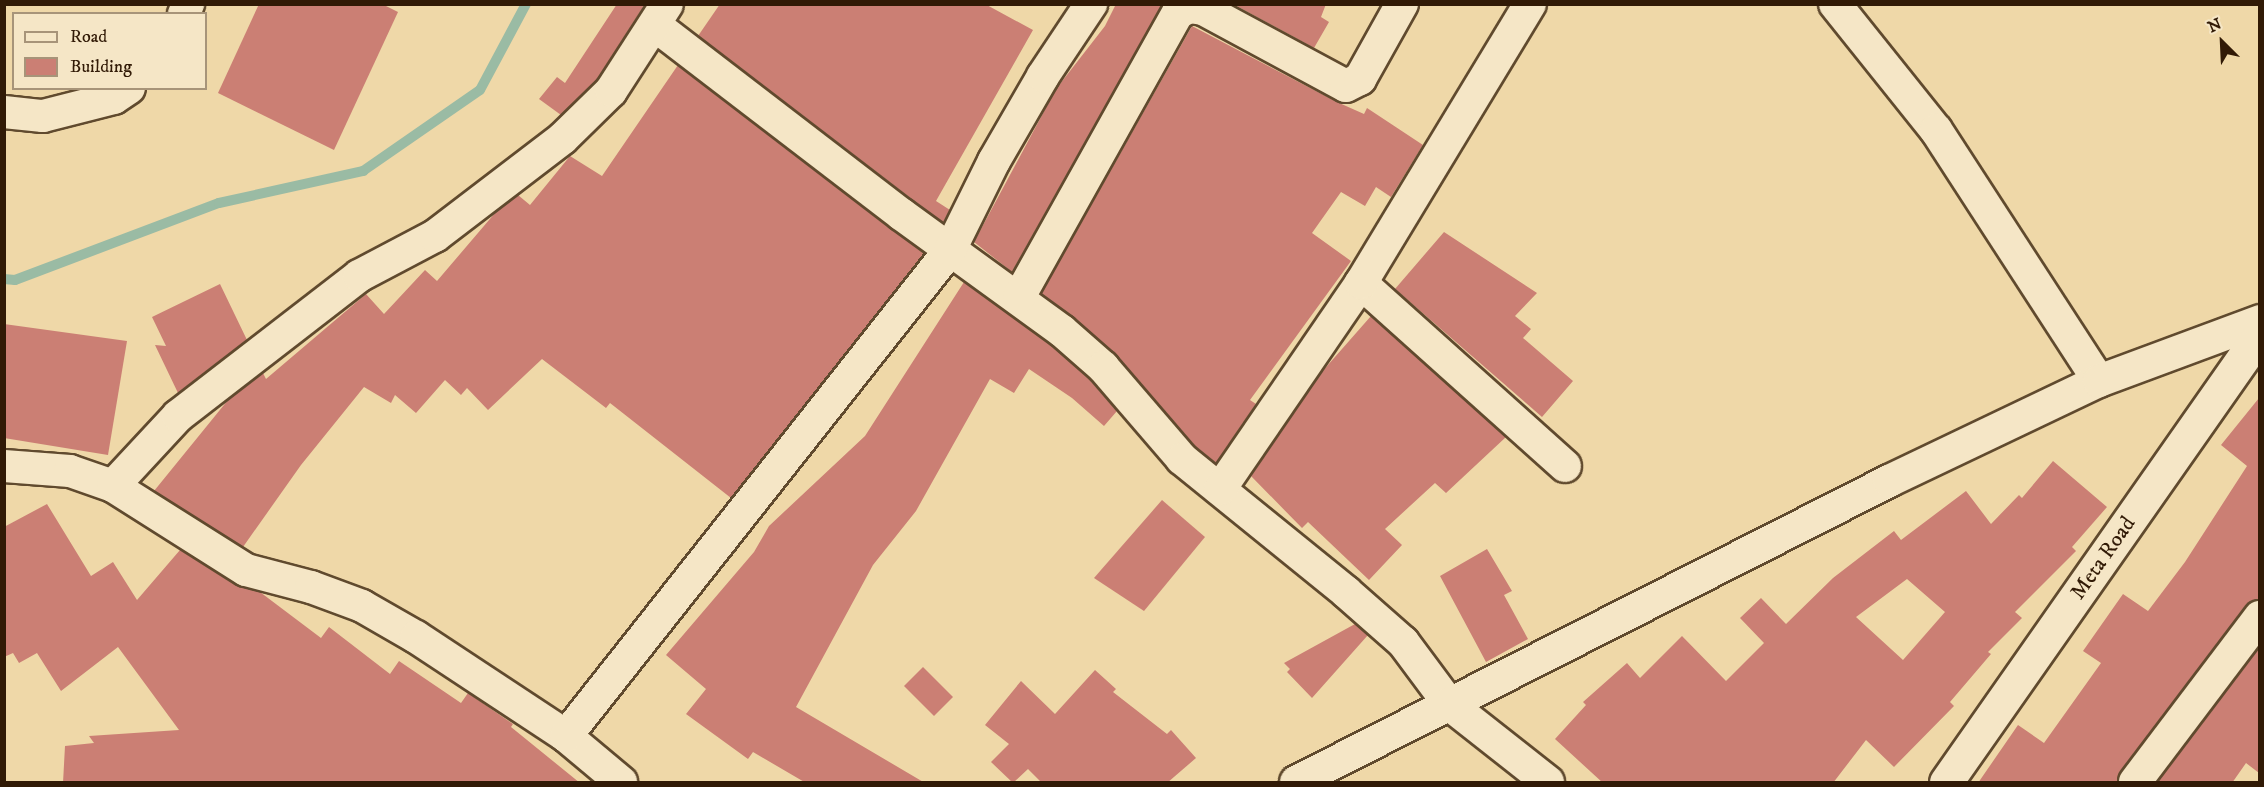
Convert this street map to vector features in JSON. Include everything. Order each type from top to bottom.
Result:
[{"type":"street","points":[[566,736],[950,250],[999,152],[1091,4]]},
{"type":"street","points":[[1019,297],[1178,13],[1189,7],[1203,9],[1346,86],[1360,79],[1402,4]]},
{"type":"street","points":[[1220,489],[1362,283],[1530,4]]},
{"type":"street","points":[[1834,4],[1936,130],[2099,381]]},
{"type":"street","points":[[113,486],[178,416],[359,276],[435,236],[563,138],[611,91],[662,15],[950,250],[1019,297],[1103,367],[1167,444],[1402,642],[1449,704],[1548,783]]},
{"type":"street","points":[[4,112],[43,116],[114,98],[126,90]]},
{"type":"street","points":[[1362,283],[1565,466]]},
{"type":"street","points":[[1296,783],[1889,481],[2099,381],[2259,321]]},
{"type":"street","name":"Meta Road","points":[[1946,783],[2259,334]]},
{"type":"street","points":[[4,466],[70,471],[113,486],[246,570],[311,586],[362,606],[416,637],[566,736],[621,783]]},
{"type":"street","points":[[2135,783],[2259,617]]},
{"type":"building","points":[[259,4],[382,4],[398,12],[334,150],[218,93]]},
{"type":"building","points":[[617,4],[645,4],[597,80],[561,115],[539,99],[557,77],[565,83]]},
{"type":"building","points":[[720,4],[985,4],[1033,30],[936,201],[950,210],[943,223],[698,36]]},
{"type":"building","points":[[1116,4],[1162,4],[1012,272],[974,242],[1056,89],[1105,26]]},
{"type":"building","points":[[1233,4],[1326,4],[1321,17],[1329,22],[1314,48]]},
{"type":"building","points":[[1192,26],[1337,102],[1364,114],[1367,108],[1423,145],[1391,197],[1376,187],[1365,206],[1341,192],[1312,233],[1351,261],[1250,400],[1256,404],[1216,463],[1195,446],[1115,354],[1041,294]]},
{"type":"building","points":[[678,65],[924,253],[731,498],[610,403],[606,408],[542,359],[488,410],[467,388],[461,395],[445,380],[416,413],[395,395],[391,403],[364,387],[301,465],[243,547],[154,491],[228,400],[263,373],[266,379],[366,294],[384,314],[425,270],[437,281],[495,213],[518,195],[530,205],[570,156],[602,176]]},
{"type":"building","points":[[1444,232],[1537,293],[1515,316],[1531,329],[1523,338],[1573,381],[1542,417],[1395,289]]},
{"type":"building","points":[[964,282],[1051,345],[1090,380],[1117,411],[1104,426],[1072,398],[1029,369],[1014,393],[990,379],[916,511],[873,565],[796,707],[925,783],[806,783],[753,752],[748,759],[686,714],[706,689],[666,655],[754,552],[769,526],[865,436]]},
{"type":"building","points":[[220,284],[247,340],[178,393],[155,345],[166,346],[152,317]]},
{"type":"building","points":[[1371,316],[1506,437],[1446,493],[1435,483],[1385,529],[1402,545],[1369,580],[1308,522],[1302,528],[1251,476],[1320,374]]},
{"type":"building","points":[[4,324],[127,341],[108,455],[4,438]]},
{"type":"building","points":[[2259,398],[2259,599],[2246,606],[2121,771],[2117,783],[1978,783],[2018,725],[2044,743],[2101,663],[2083,651],[2123,594],[2148,611],[2185,562],[2247,466],[2221,445]]},
{"type":"building","points":[[2053,461],[2107,507],[2072,547],[2076,551],[2015,612],[2022,618],[1988,652],[1991,654],[1950,702],[1954,706],[1894,767],[1866,740],[1833,783],[1603,783],[1555,739],[1586,705],[1583,702],[1627,663],[1640,678],[1682,636],[1726,681],[1764,643],[1740,618],[1761,598],[1786,624],[1833,578],[1894,531],[1901,540],[1966,491],[1991,524],[2019,495],[2022,498]],"holes":[[[1907,579],[1945,612],[1903,660],[1856,617]]]},
{"type":"building","points":[[1162,500],[1205,537],[1144,611],[1094,578]]},
{"type":"building","points":[[47,504],[91,576],[113,562],[137,600],[180,550],[236,585],[260,592],[321,638],[329,627],[390,674],[399,661],[461,703],[468,693],[513,724],[511,727],[580,783],[63,783],[65,746],[94,743],[89,736],[179,730],[118,647],[61,691],[37,653],[19,663],[13,653],[4,657],[4,527]]},
{"type":"building","points":[[1487,549],[1512,591],[1504,595],[1528,639],[1486,662],[1440,576]]},
{"type":"building","points":[[1355,624],[1368,635],[1312,698],[1287,672],[1290,669],[1284,663]]},
{"type":"building","points":[[2259,647],[2259,773],[2246,763],[2232,783],[2157,783]]},
{"type":"building","points":[[923,667],[953,697],[934,716],[904,686]]},
{"type":"building","points":[[1095,670],[1116,689],[1113,692],[1167,734],[1171,730],[1196,758],[1167,783],[1042,783],[1028,769],[1013,783],[991,762],[1009,744],[985,725],[1021,681],[1055,714]]},
{"type":"waterway","points":[[4,279],[15,280],[219,203],[363,171],[480,90],[526,4]]}]
